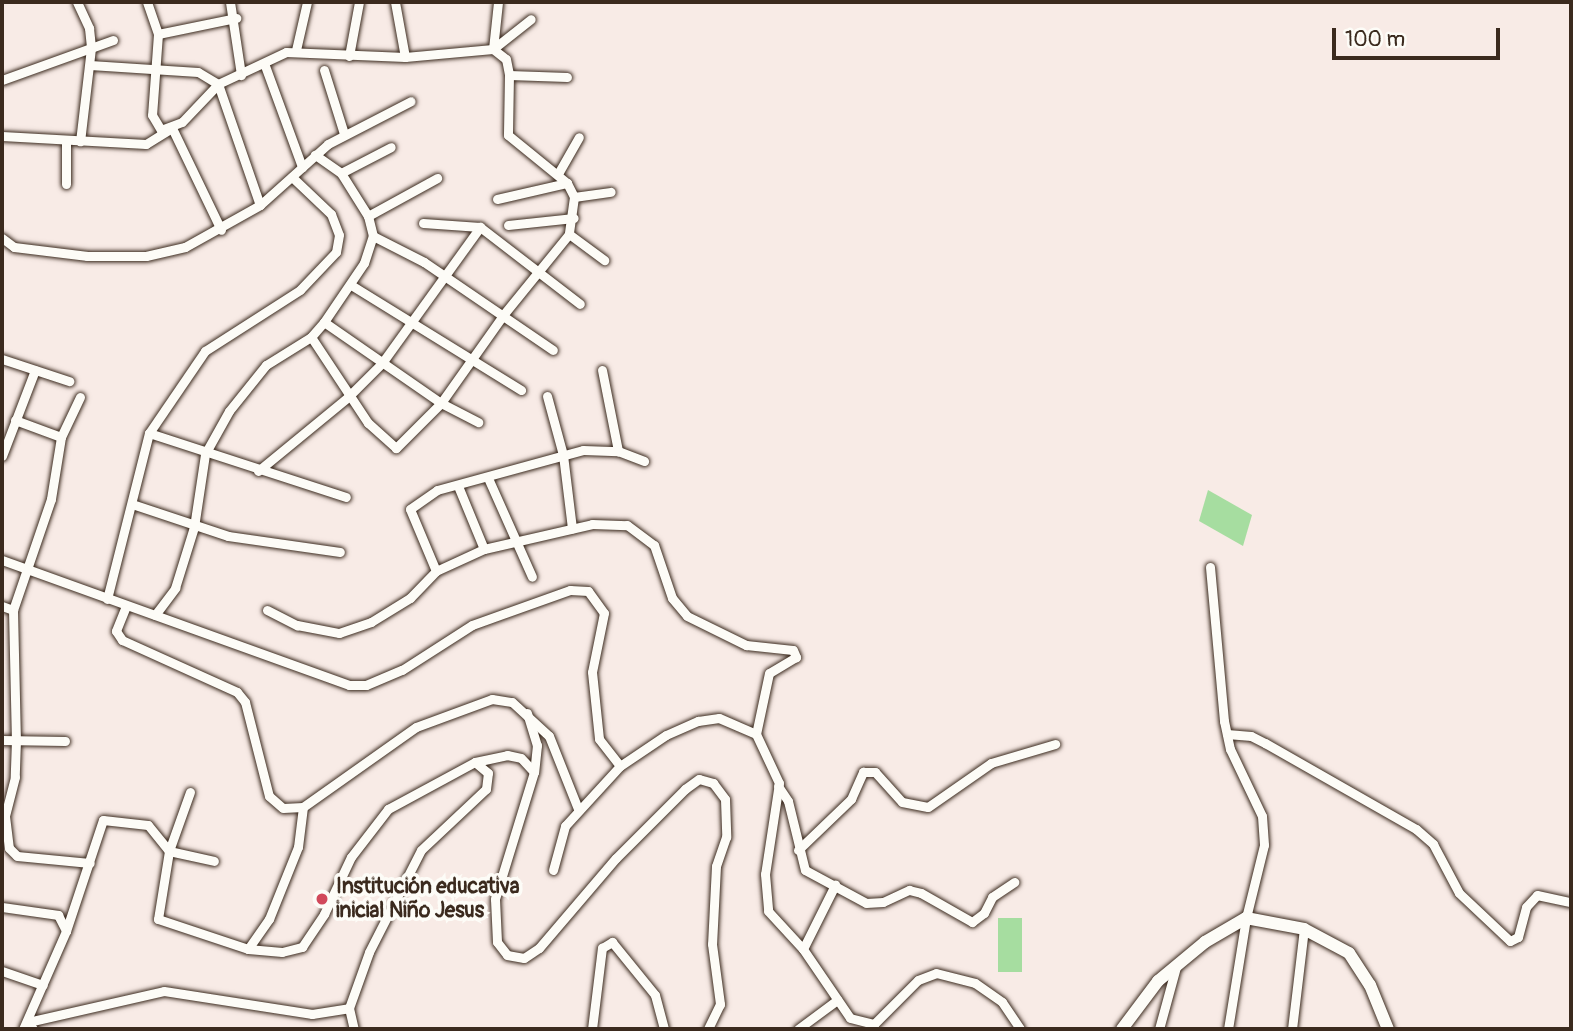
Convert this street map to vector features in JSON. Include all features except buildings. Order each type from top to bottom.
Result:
[{"type":"street","points":[[77,2],[89,27],[91,48],[80,141]]},
{"type":"street","points":[[147,2],[158,34],[152,115],[161,130],[172,128]]},
{"type":"street","points":[[230,2],[236,18],[241,75]]},
{"type":"street","points":[[296,50],[307,2]]},
{"type":"street","points":[[349,55],[359,2]]},
{"type":"street","points":[[395,2],[405,57]]},
{"type":"street","points":[[493,49],[498,2]]},
{"type":"street","points":[[158,34],[236,18]]},
{"type":"street","points":[[2,136],[146,144],[172,128],[218,83],[296,50],[405,57],[493,49],[531,19]]},
{"type":"street","points":[[2,80],[113,40]]},
{"type":"street","points":[[311,337],[348,397],[396,449],[441,403],[504,314],[569,234],[574,218],[574,197],[567,183],[559,172],[514,145],[508,135],[509,75],[506,59],[493,49]]},
{"type":"street","points":[[264,63],[302,167]]},
{"type":"street","points":[[90,65],[198,72],[218,83],[260,205]]},
{"type":"street","points":[[324,69],[344,134]]},
{"type":"street","points":[[509,75],[567,77]]},
{"type":"street","points":[[2,238],[14,247],[43,253],[146,256],[185,247],[222,230],[260,205],[315,155],[344,134],[411,102]]},
{"type":"street","points":[[172,128],[222,230]]},
{"type":"street","points":[[559,172],[579,137]]},
{"type":"street","points":[[66,141],[66,184]]},
{"type":"street","points":[[341,173],[391,147]]},
{"type":"street","points":[[156,615],[175,589],[194,527],[205,454],[229,411],[266,365],[311,337],[324,322],[351,285],[373,236],[368,216],[341,173],[315,155]]},
{"type":"street","points":[[107,599],[149,427],[205,351],[300,289],[336,252],[339,235],[331,214],[292,177]]},
{"type":"street","points":[[368,216],[437,178]]},
{"type":"street","points":[[497,200],[567,183]]},
{"type":"street","points":[[574,197],[611,192]]},
{"type":"street","points":[[508,225],[574,218]]},
{"type":"street","points":[[423,223],[480,227],[580,304]]},
{"type":"street","points":[[258,471],[348,397],[382,363],[480,227]]},
{"type":"street","points":[[569,234],[604,260]]},
{"type":"street","points":[[373,236],[504,314],[553,350]]},
{"type":"street","points":[[351,285],[521,390]]},
{"type":"street","points":[[324,322],[441,403],[478,422]]},
{"type":"street","points":[[2,359],[69,381]]},
{"type":"street","points":[[2,456],[35,370]]},
{"type":"street","points":[[602,370],[618,451]]},
{"type":"street","points":[[547,396],[563,455],[572,528]]},
{"type":"street","points":[[80,397],[61,437],[51,499],[29,571],[13,610],[15,777],[5,816],[9,848],[17,856],[90,863]]},
{"type":"street","points":[[15,420],[61,437]]},
{"type":"street","points":[[149,433],[205,454],[346,497]]},
{"type":"street","points":[[436,571],[410,509],[437,490],[583,450],[618,451],[644,461]]},
{"type":"street","points":[[488,478],[532,578]]},
{"type":"street","points":[[458,486],[484,549]]},
{"type":"street","points":[[132,504],[194,527],[340,552]]},
{"type":"street","points":[[267,610],[298,625],[339,633],[371,622],[410,598],[436,571],[484,549],[572,528],[627,525],[654,545],[672,598],[687,616],[746,645],[793,650],[796,657],[769,673],[756,733]]},
{"type":"street","points":[[2,560],[349,685],[366,685],[402,670],[472,625],[570,590],[588,591],[604,612],[592,672],[599,739],[620,766]]},
{"type":"street","points":[[1210,567],[1227,734],[1262,816],[1264,845],[1246,918],[1228,1029]]},
{"type":"street","points":[[2,606],[13,610]]},
{"type":"street","points":[[126,606],[116,631],[122,640],[237,692],[245,702],[269,796],[283,808],[303,807],[416,727],[492,699],[512,702],[549,736],[578,808]]},
{"type":"street","points":[[527,713],[537,745],[534,772],[495,899],[493,919],[497,942],[508,955],[524,958],[685,789],[699,779],[713,783],[724,799],[726,837],[716,866],[712,944],[720,1004],[708,1029]]},
{"type":"street","points":[[553,870],[565,826],[578,808],[620,766],[698,721],[719,718],[756,733],[765,746],[778,786],[788,801],[805,870],[874,905],[909,891],[921,892],[972,922],[984,914],[992,897],[1014,882]]},
{"type":"street","points":[[1227,734],[1265,743],[1416,829],[1433,844],[1459,893],[1510,941],[1518,937],[1526,907],[1537,895],[1571,902]]},
{"type":"street","points":[[2,740],[65,741]]},
{"type":"street","points":[[798,850],[850,799],[863,772],[875,772],[902,802],[928,807],[991,763],[1055,744]]},
{"type":"street","points":[[190,792],[169,851],[158,919],[248,949],[282,952],[302,947],[324,914],[352,856],[388,809],[475,762],[507,755],[522,758],[534,772]]},
{"type":"street","points":[[354,1029],[349,1007],[369,952],[421,850],[486,789],[488,773],[475,762]]},
{"type":"street","points":[[778,786],[763,895],[776,923],[803,949],[850,1018],[861,1026],[874,1024],[918,980],[936,973],[975,983],[1002,1002],[1020,1029]]},
{"type":"street","points":[[248,949],[269,919],[298,847],[303,807]]},
{"type":"street","points":[[28,1027],[66,931],[103,820],[148,825],[169,851],[214,861]]},
{"type":"street","points":[[803,949],[835,885]]},
{"type":"street","points":[[2,907],[58,915],[66,931]]},
{"type":"street","points":[[1122,1029],[1158,981],[1246,918],[1304,929],[1349,953],[1370,985],[1388,1029]]},
{"type":"street","points":[[1292,1029],[1304,929]]},
{"type":"street","points":[[592,1029],[602,948],[608,942],[616,945],[655,995],[664,1029]]},
{"type":"street","points":[[1159,1029],[1176,967]]},
{"type":"street","points":[[2,971],[43,985]]},
{"type":"street","points":[[28,1027],[164,991],[312,1014],[349,1007]]},
{"type":"street","points":[[798,1029],[837,1000]]},
{"type":"green space","points":[[1208,490],[1252,515],[1243,546],[1199,521]]},
{"type":"green space","points":[[998,918],[1022,918],[1022,972],[998,972]]},
{"type":"place","name":"Institución educativa inicial Niño Jesus","points":[[322,899]]}]
